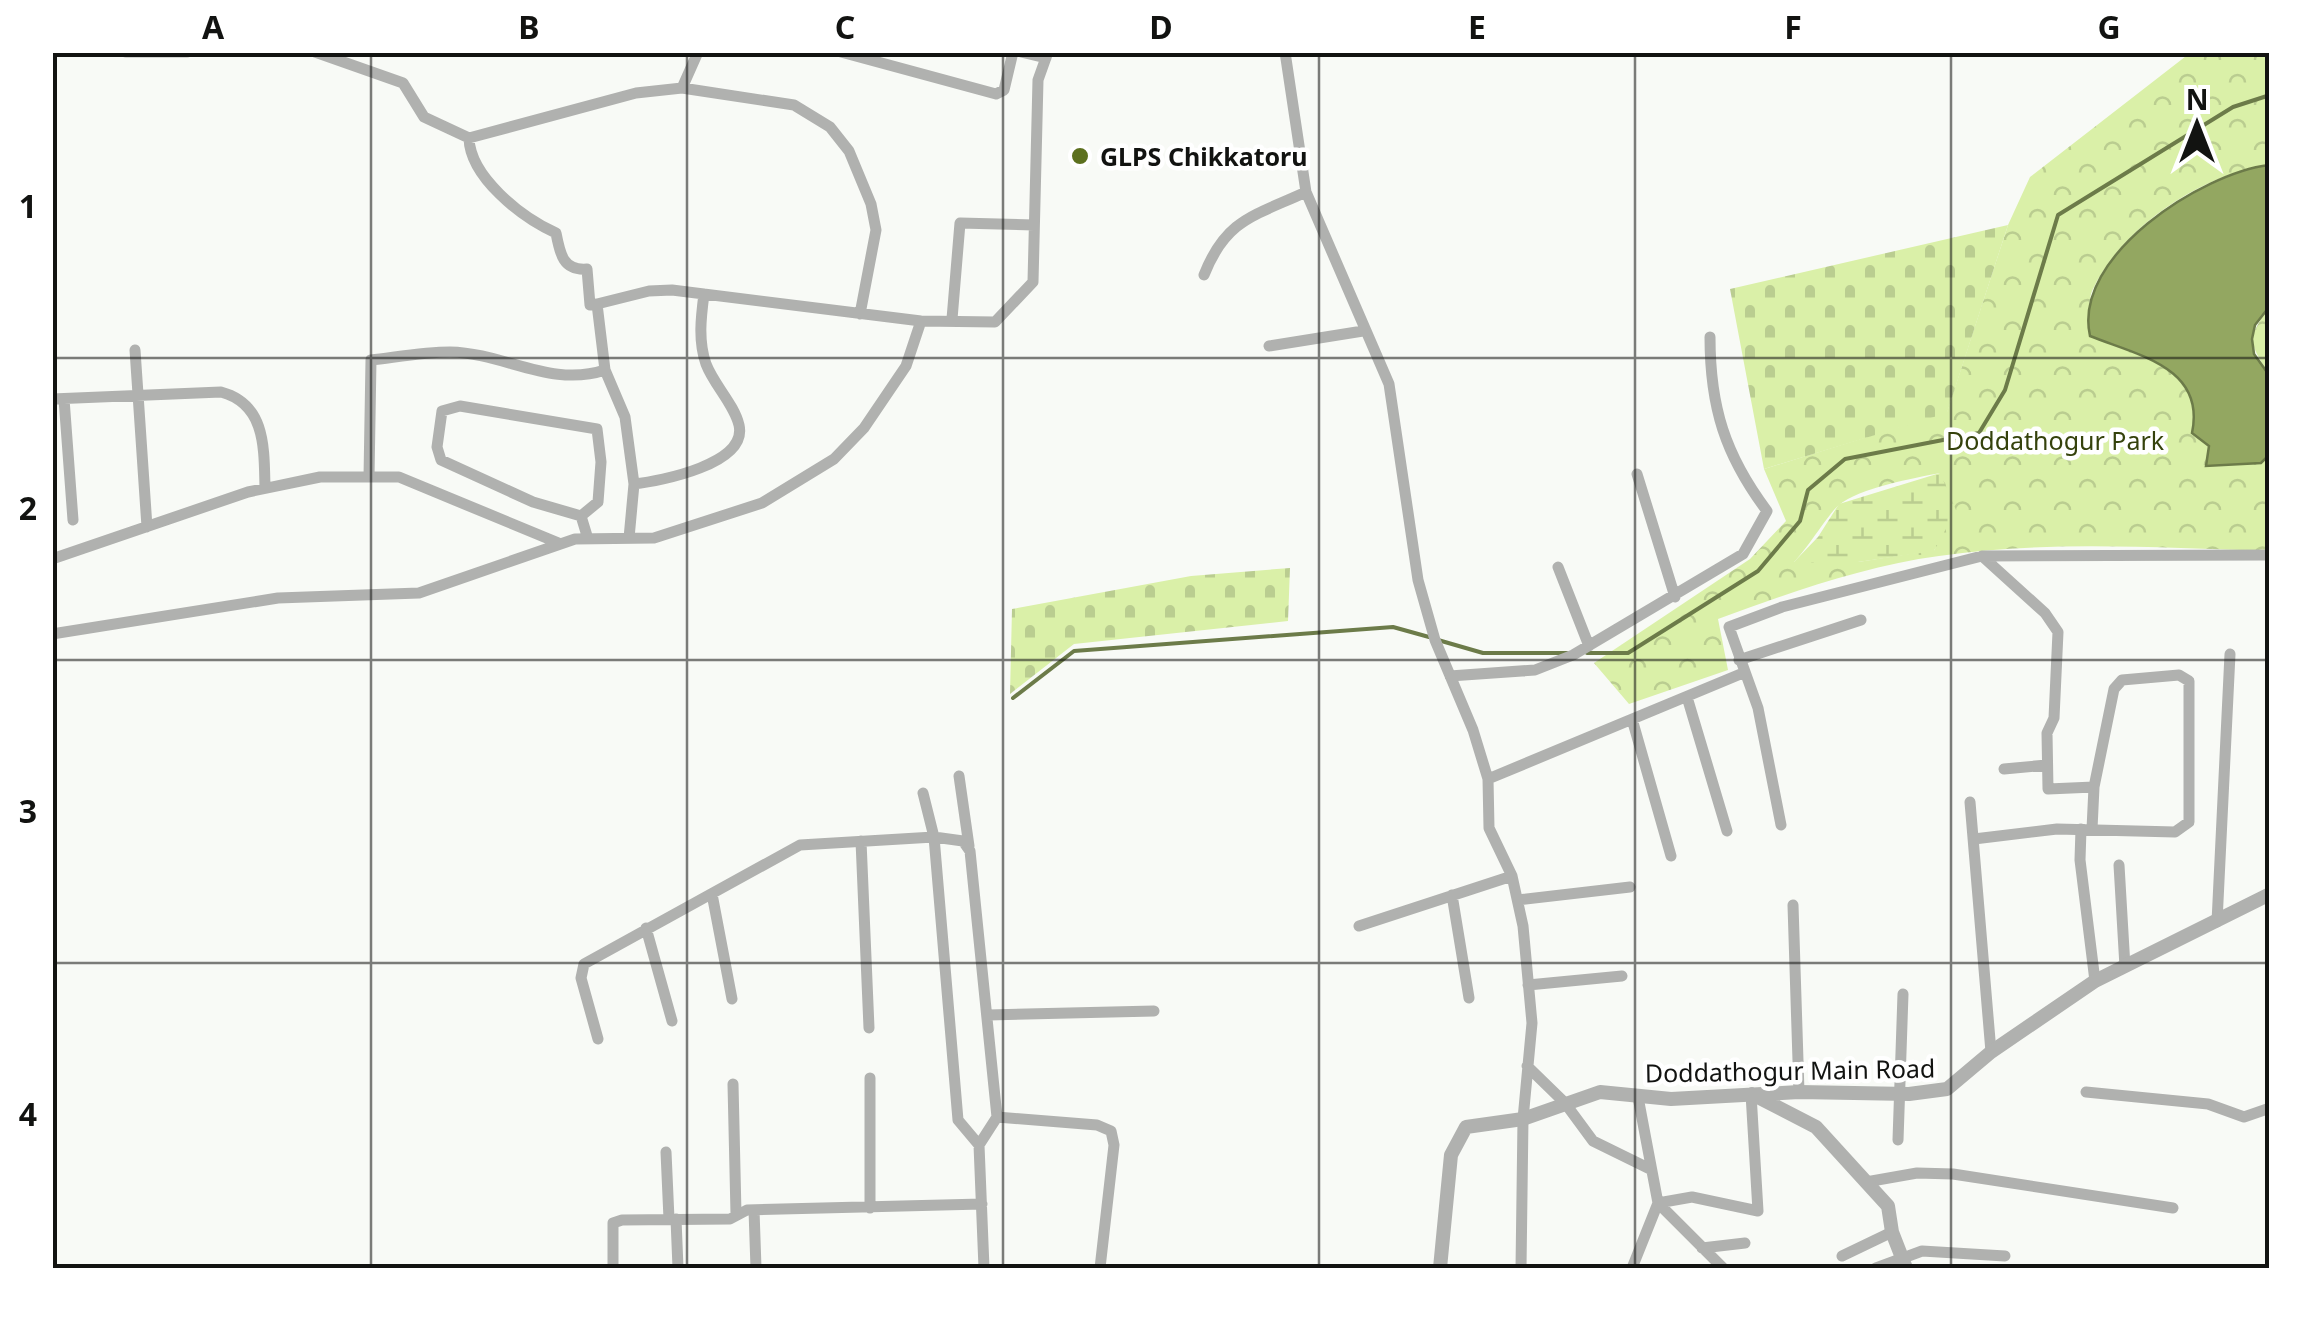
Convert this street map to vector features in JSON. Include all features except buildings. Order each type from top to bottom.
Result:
[{"type":"street","points":[[126,52],[187,52]]},
{"type":"street","points":[[315,52],[403,83],[424,116],[468,138],[636,93],[682,88],[794,105],[830,127],[849,150],[871,204],[876,230],[860,314]]},
{"type":"street","points":[[682,88],[698,52]]},
{"type":"street","points":[[468,138],[470,158],[479,171],[521,210],[556,233],[560,258],[568,266],[588,269],[590,305],[649,291],[704,294],[920,321],[995,322],[1033,282],[1038,80],[1047,56],[1017,52],[1004,90],[996,94],[841,52]]},
{"type":"street","points":[[1285,52],[1306,192],[1388,384],[1418,580],[1488,780],[1489,828],[1512,876],[1518,900],[1532,1022],[1522,1119],[1521,1268]]},
{"type":"street","points":[[1204,275],[1216,246],[1232,226],[1306,192]]},
{"type":"street","points":[[952,319],[960,222],[1034,226]]},
{"type":"street","points":[[634,484],[696,470],[735,448],[740,437],[739,424],[706,364],[700,324],[704,294]]},
{"type":"street","points":[[597,304],[605,370],[625,417],[634,484],[629,538]]},
{"type":"street","points":[[52,634],[278,598],[419,593],[561,544],[588,539],[654,538],[762,503],[834,459],[886,401],[906,366],[920,321]]},
{"type":"street","points":[[1269,346],[1363,331]]},
{"type":"street","points":[[1450,676],[1534,670],[1588,646],[1743,554],[1767,511],[1734,464],[1724,438],[1710,374],[1710,337]]},
{"type":"street","points":[[135,350],[147,527]]},
{"type":"street","points":[[369,477],[371,360],[452,352],[552,376],[582,378],[605,370]]},
{"type":"street","points":[[73,520],[58,399],[221,392],[248,403],[261,442],[265,488]]},
{"type":"street","points":[[460,406],[598,429],[598,502],[594,510],[581,516],[533,502],[440,460],[437,447],[442,411],[460,406]]},
{"type":"street","points":[[1637,474],[1675,597]]},
{"type":"street","points":[[52,560],[265,488],[320,477],[399,477],[561,544]]},
{"type":"street","points":[[581,516],[588,539]]},
{"type":"street","points":[[1982,556],[2045,613],[2058,632],[2048,789],[2094,787]]},
{"type":"street","points":[[1780,825],[1758,708],[1729,627],[1782,607],[1982,556],[2270,556]]},
{"type":"street","points":[[1558,567],[1588,646]]},
{"type":"street","points":[[1739,660],[1861,620]]},
{"type":"street","points":[[2217,922],[2230,654]]},
{"type":"street","points":[[1488,780],[1743,674]]},
{"type":"street","points":[[1974,840],[2086,829],[2174,832],[2189,822],[2189,681],[2180,675],[2122,680],[2114,690],[2094,787],[2086,829],[2080,860],[2095,982]]},
{"type":"street","points":[[1687,697],[1727,831]]},
{"type":"street","points":[[1632,720],[1671,856]]},
{"type":"street","points":[[2004,769],[2047,764]]},
{"type":"street","points":[[959,776],[997,1117],[978,1145]]},
{"type":"street","points":[[923,793],[934,837],[958,1120],[978,1145],[984,1268]]},
{"type":"street","points":[[1970,802],[1991,1052]]},
{"type":"street","points":[[598,1039],[580,969],[646,928],[800,845],[934,837],[963,841],[970,850]]},
{"type":"street","points":[[861,841],[869,1028]]},
{"type":"street","points":[[2118,866],[2125,967]]},
{"type":"street","points":[[1359,926],[1512,876]]},
{"type":"street","points":[[1518,900],[1630,888]]},
{"type":"street","points":[[712,894],[732,999]]},
{"type":"street","name":"Doddathogur Main Road","points":[[1440,1268],[1439,1246],[1451,1155],[1466,1127],[1522,1119],[1600,1092],[1638,1097],[1799,1092],[1900,1094],[1948,1089],[1991,1052],[2095,982],[2270,894]]},
{"type":"street","points":[[1452,895],[1469,998]]},
{"type":"street","points":[[1793,905],[1799,1092]]},
{"type":"street","points":[[646,928],[672,1021]]},
{"type":"street","points":[[1528,984],[1622,976]]},
{"type":"street","points":[[1898,1140],[1903,994]]},
{"type":"street","points":[[988,1015],[1154,1011]]},
{"type":"street","points":[[1527,1066],[1564,1103],[1594,1142],[1650,1169]]},
{"type":"street","points":[[870,1078],[870,1208]]},
{"type":"street","points":[[733,1084],[736,1214]]},
{"type":"street","points":[[2086,1092],[2208,1104],[2244,1117],[2270,1108]]},
{"type":"street","points":[[1751,1094],[1816,1127],[1888,1206],[1903,1264]]},
{"type":"street","points":[[1658,1203],[1692,1197],[1758,1211],[1751,1094]]},
{"type":"street","points":[[1638,1097],[1658,1203],[1723,1268]]},
{"type":"street","points":[[997,1117],[1098,1125],[1111,1132],[1114,1145],[1100,1268]]},
{"type":"street","points":[[666,1152],[678,1268]]},
{"type":"street","points":[[1866,1182],[1916,1172],[1954,1174],[2173,1208]]},
{"type":"street","points":[[1632,1268],[1658,1203]]},
{"type":"street","points":[[613,1268],[613,1223],[730,1219],[754,1210],[982,1204]]},
{"type":"street","points":[[754,1210],[756,1268]]},
{"type":"street","points":[[1842,1256],[1892,1232]]},
{"type":"street","points":[[1702,1248],[1745,1243]]},
{"type":"street","points":[[1876,1268],[1903,1264],[1922,1251],[2005,1256]]},
{"type":"green space","name":"Doddathogur Park","points":[[2190,53],[2269,53],[2269,165],[2244,170],[2192,191],[2144,225],[2106,266],[2091,294],[2089,311],[2090,336],[2164,366],[2189,392],[2194,410],[2192,433],[2209,446],[2207,465],[2261,463],[2269,455],[2269,551],[2104,546],[2021,548],[1883,566],[1718,619],[1728,670],[1629,704],[1594,663],[1750,559],[1786,521],[1764,469],[1947,412],[2008,225],[2030,177]],"holes":[[[1940,473],[1935,550],[1858,562],[1794,562],[1835,509],[1848,499],[1888,484]]]},
{"type":"green space","points":[[2008,225],[1947,413],[1764,469],[1730,289]]},
{"type":"green space","points":[[2269,307],[2269,375],[2253,341],[2256,327]]},
{"type":"green space","points":[[1940,473],[1956,510],[1934,551],[1858,562],[1793,563],[1818,537],[1839,504]]},
{"type":"green space","points":[[1290,568],[1288,621],[1074,644],[1010,694],[1012,609],[1191,576]]},
{"type":"shaded area","points":[[2269,165],[2269,307],[2255,325],[2252,339],[2254,354],[2269,375],[2269,455],[2261,463],[2206,466],[2209,446],[2192,433],[2194,411],[2189,393],[2164,367],[2090,336],[2090,306],[2101,277],[2121,249],[2148,224],[2210,184]]},
{"type":"waterway","points":[[1587,653],[1628,653],[1758,571],[1800,521],[1808,490],[1845,459],[1979,433],[2005,390],[2058,215],[2233,107],[2270,95]]},
{"type":"waterway","points":[[1013,698],[1074,651],[1393,627],[1429,637]]},
{"type":"waterway","points":[[1438,640],[1483,653],[1567,653]]},
{"type":"place","name":"GLPS Chikkatoru","points":[[1080,156]]}]
